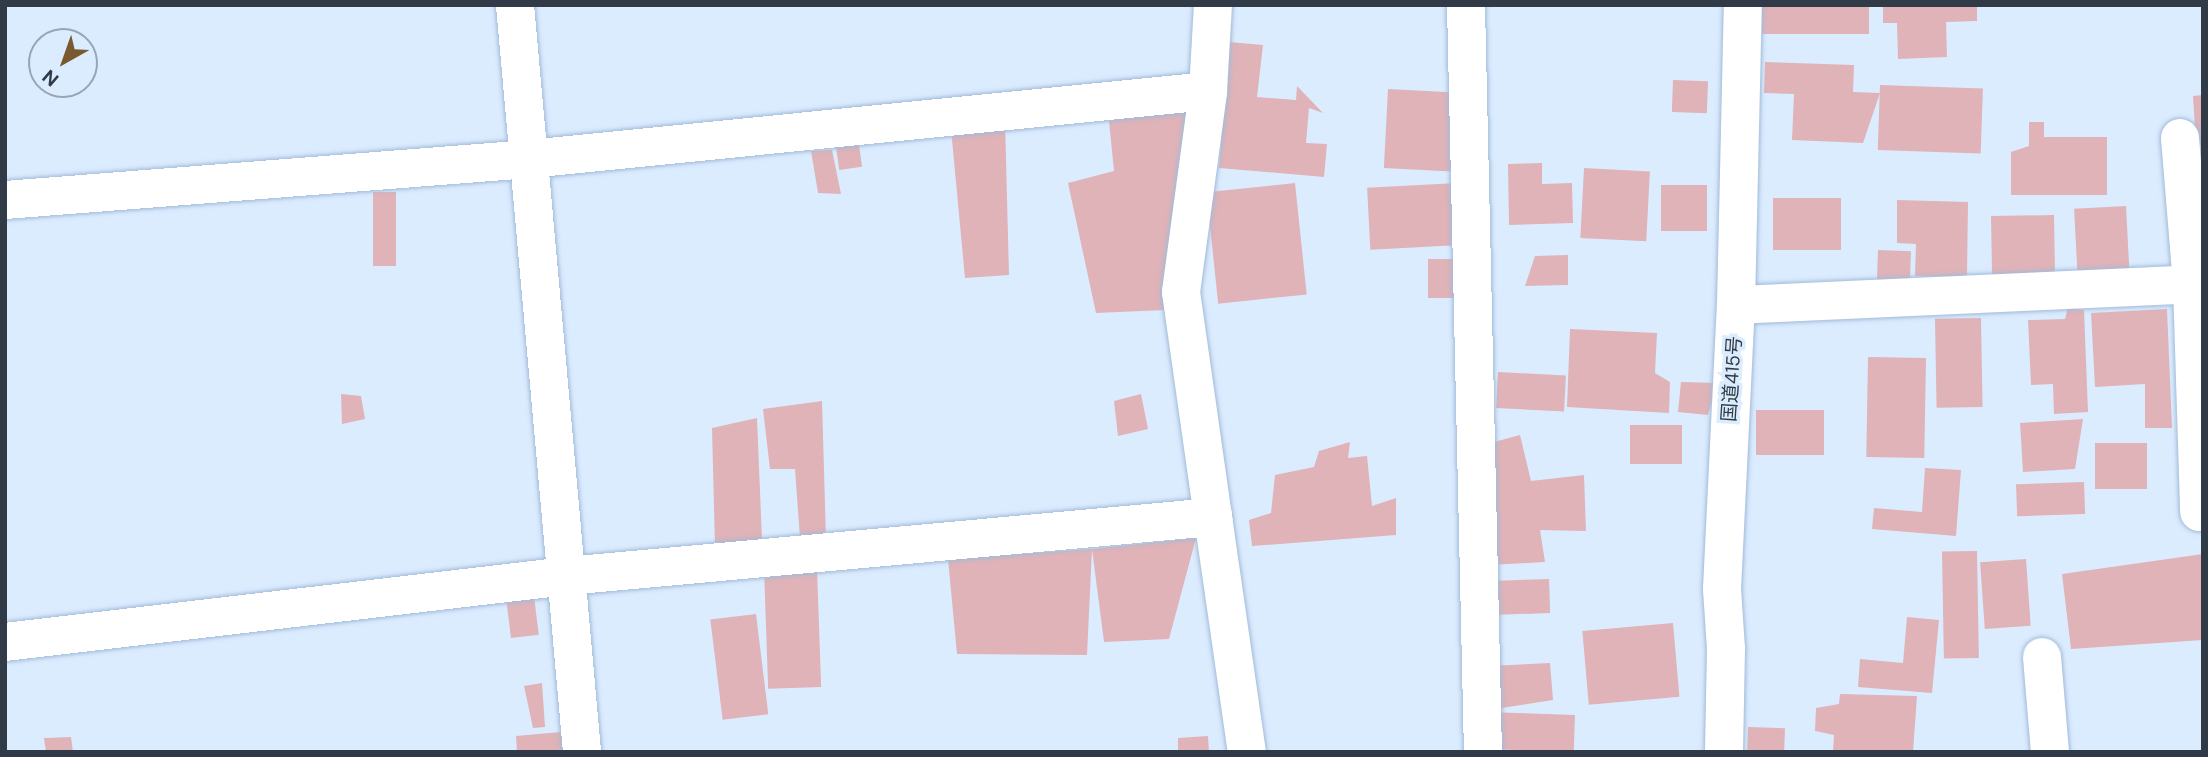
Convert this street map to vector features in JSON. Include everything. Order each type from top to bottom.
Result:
[{"type":"main road","points":[[515,5],[582,752]]},
{"type":"main road","points":[[1213,5],[1208,91],[1181,292],[1247,752]]},
{"type":"main road","points":[[1466,5],[1483,752]]},
{"type":"main road","name":"国道415号","points":[[1724,752],[1726,649],[1721,589],[1736,305],[1743,5]]},
{"type":"main road","points":[[5,200],[528,159],[1208,91]]},
{"type":"main road","points":[[2180,138],[2197,284],[2199,512]]},
{"type":"main road","points":[[1736,305],[2197,284]]},
{"type":"main road","points":[[5,642],[566,576],[1213,517]]},
{"type":"main road","points":[[2042,657],[2050,752]]},
{"type":"building","points":[[1762,5],[1869,5],[1869,34],[1762,34]]},
{"type":"building","points":[[1883,5],[1977,5],[1977,21],[1946,22],[1947,57],[1898,59],[1897,23],[1883,23]]},
{"type":"building","points":[[1229,42],[1263,45],[1257,97],[1296,100],[1297,86],[1323,113],[1309,108],[1306,143],[1327,144],[1324,177],[1219,168]]},
{"type":"building","points":[[1765,62],[1854,65],[1853,92],[1880,93],[1863,143],[1792,140],[1794,94],[1764,93]]},
{"type":"building","points":[[1673,80],[1708,81],[1707,113],[1672,112]]},
{"type":"building","points":[[1880,85],[1983,89],[1981,154],[1878,150]]},
{"type":"building","points":[[1388,89],[1455,93],[1451,171],[1384,168]]},
{"type":"building","points":[[2203,95],[2203,145],[2196,145],[2193,96]]},
{"type":"building","points":[[1190,103],[1165,310],[1096,313],[1068,183],[1114,171],[1109,121]]},
{"type":"building","points":[[1005,121],[1009,275],[965,278],[951,129]]},
{"type":"building","points":[[2029,122],[2044,122],[2044,137],[2107,137],[2107,195],[2011,195],[2011,152],[2029,146]]},
{"type":"building","points":[[858,138],[862,167],[839,170],[835,141]]},
{"type":"building","points":[[832,150],[841,194],[818,193],[811,151]]},
{"type":"building","points":[[1542,163],[1542,184],[1572,183],[1573,223],[1509,225],[1508,164]]},
{"type":"building","points":[[1584,168],[1650,171],[1646,241],[1580,238]]},
{"type":"building","points":[[1295,183],[1307,294],[1218,304],[1206,192]]},
{"type":"building","points":[[1457,183],[1460,245],[1370,250],[1367,188]]},
{"type":"building","points":[[1661,185],[1707,185],[1707,231],[1661,231]]},
{"type":"building","points":[[373,192],[396,192],[396,266],[373,266]]},
{"type":"building","points":[[1773,198],[1841,198],[1841,250],[1773,250]]},
{"type":"building","points":[[1897,200],[1968,202],[1967,277],[1915,276],[1916,244],[1897,243]]},
{"type":"building","points":[[2126,206],[2129,271],[2077,274],[2074,209]]},
{"type":"building","points":[[2054,215],[2055,279],[1992,280],[1991,216]]},
{"type":"building","points":[[1878,250],[1911,251],[1910,288],[1877,287]]},
{"type":"building","points":[[1568,255],[1568,285],[1525,286],[1535,256]]},
{"type":"building","points":[[1428,259],[1464,259],[1464,298],[1428,298]]},
{"type":"building","points":[[2068,307],[2084,310],[2088,412],[2054,414],[2053,384],[2031,385],[2028,320],[2065,319]]},
{"type":"building","points":[[2167,309],[2172,428],[2145,428],[2145,384],[2095,387],[2091,313]]},
{"type":"building","points":[[1981,318],[1983,407],[1937,408],[1935,319]]},
{"type":"building","points":[[1570,329],[1657,333],[1655,373],[1670,382],[1669,413],[1567,407]]},
{"type":"building","points":[[1868,357],[1926,358],[1924,458],[1866,457]]},
{"type":"building","points":[[1498,372],[1566,376],[1564,412],[1496,408]]},
{"type":"building","points":[[1681,382],[1717,383],[1708,415],[1678,412]]},
{"type":"building","points":[[341,394],[361,396],[365,419],[342,424]]},
{"type":"building","points":[[1141,394],[1148,429],[1118,436],[1114,401]]},
{"type":"building","points":[[822,401],[826,539],[800,538],[795,469],[770,469],[763,409]]},
{"type":"building","points":[[1756,410],[1824,410],[1824,455],[1756,455]]},
{"type":"building","points":[[757,418],[762,540],[715,548],[712,428]]},
{"type":"building","points":[[2083,419],[2075,469],[2023,472],[2020,423]]},
{"type":"building","points":[[1630,425],[1682,425],[1682,464],[1630,464]]},
{"type":"building","points":[[1520,435],[1531,481],[1584,475],[1586,531],[1540,530],[1545,562],[1489,565],[1476,447]]},
{"type":"building","points":[[1350,442],[1348,458],[1367,456],[1372,506],[1396,498],[1396,535],[1252,546],[1249,520],[1271,513],[1275,475],[1314,467],[1319,451]]},
{"type":"building","points":[[2095,443],[2147,443],[2147,489],[2095,489]]},
{"type":"building","points":[[1925,468],[1961,470],[1956,536],[1872,529],[1874,508],[1922,512]]},
{"type":"building","points":[[2084,482],[2085,514],[2017,516],[2016,484]]},
{"type":"building","points":[[1196,538],[1169,639],[1104,642],[1092,549]]},
{"type":"building","points":[[1092,549],[1087,655],[957,654],[948,559]]},
{"type":"building","points":[[1977,551],[1979,658],[1944,659],[1942,552]]},
{"type":"building","points":[[2203,554],[2203,640],[2071,649],[2062,574]]},
{"type":"building","points":[[2026,559],[2031,626],[1985,629],[1980,562]]},
{"type":"building","points":[[817,568],[821,687],[768,689],[764,570]]},
{"type":"building","points":[[1549,579],[1550,613],[1498,615],[1497,581]]},
{"type":"building","points":[[534,596],[539,635],[511,638],[506,599]]},
{"type":"building","points":[[756,614],[768,714],[723,720],[710,620]]},
{"type":"building","points":[[1907,617],[1939,620],[1932,693],[1858,687],[1860,659],[1903,663]]},
{"type":"building","points":[[1673,623],[1679,697],[1589,705],[1582,631]]},
{"type":"building","points":[[1550,663],[1553,700],[1489,710],[1488,666]]},
{"type":"building","points":[[542,683],[545,727],[533,728],[524,686]]},
{"type":"building","points":[[1840,694],[1917,696],[1913,752],[1833,752],[1834,735],[1815,731],[1816,708],[1839,704]]},
{"type":"building","points":[[1501,712],[1575,715],[1574,752],[1500,749]]},
{"type":"building","points":[[1748,727],[1785,728],[1784,752],[1747,752]]},
{"type":"building","points":[[561,732],[563,752],[517,752],[516,736]]},
{"type":"building","points":[[1208,736],[1209,752],[1178,752],[1178,738]]},
{"type":"building","points":[[71,737],[73,752],[46,752],[44,738]]}]
